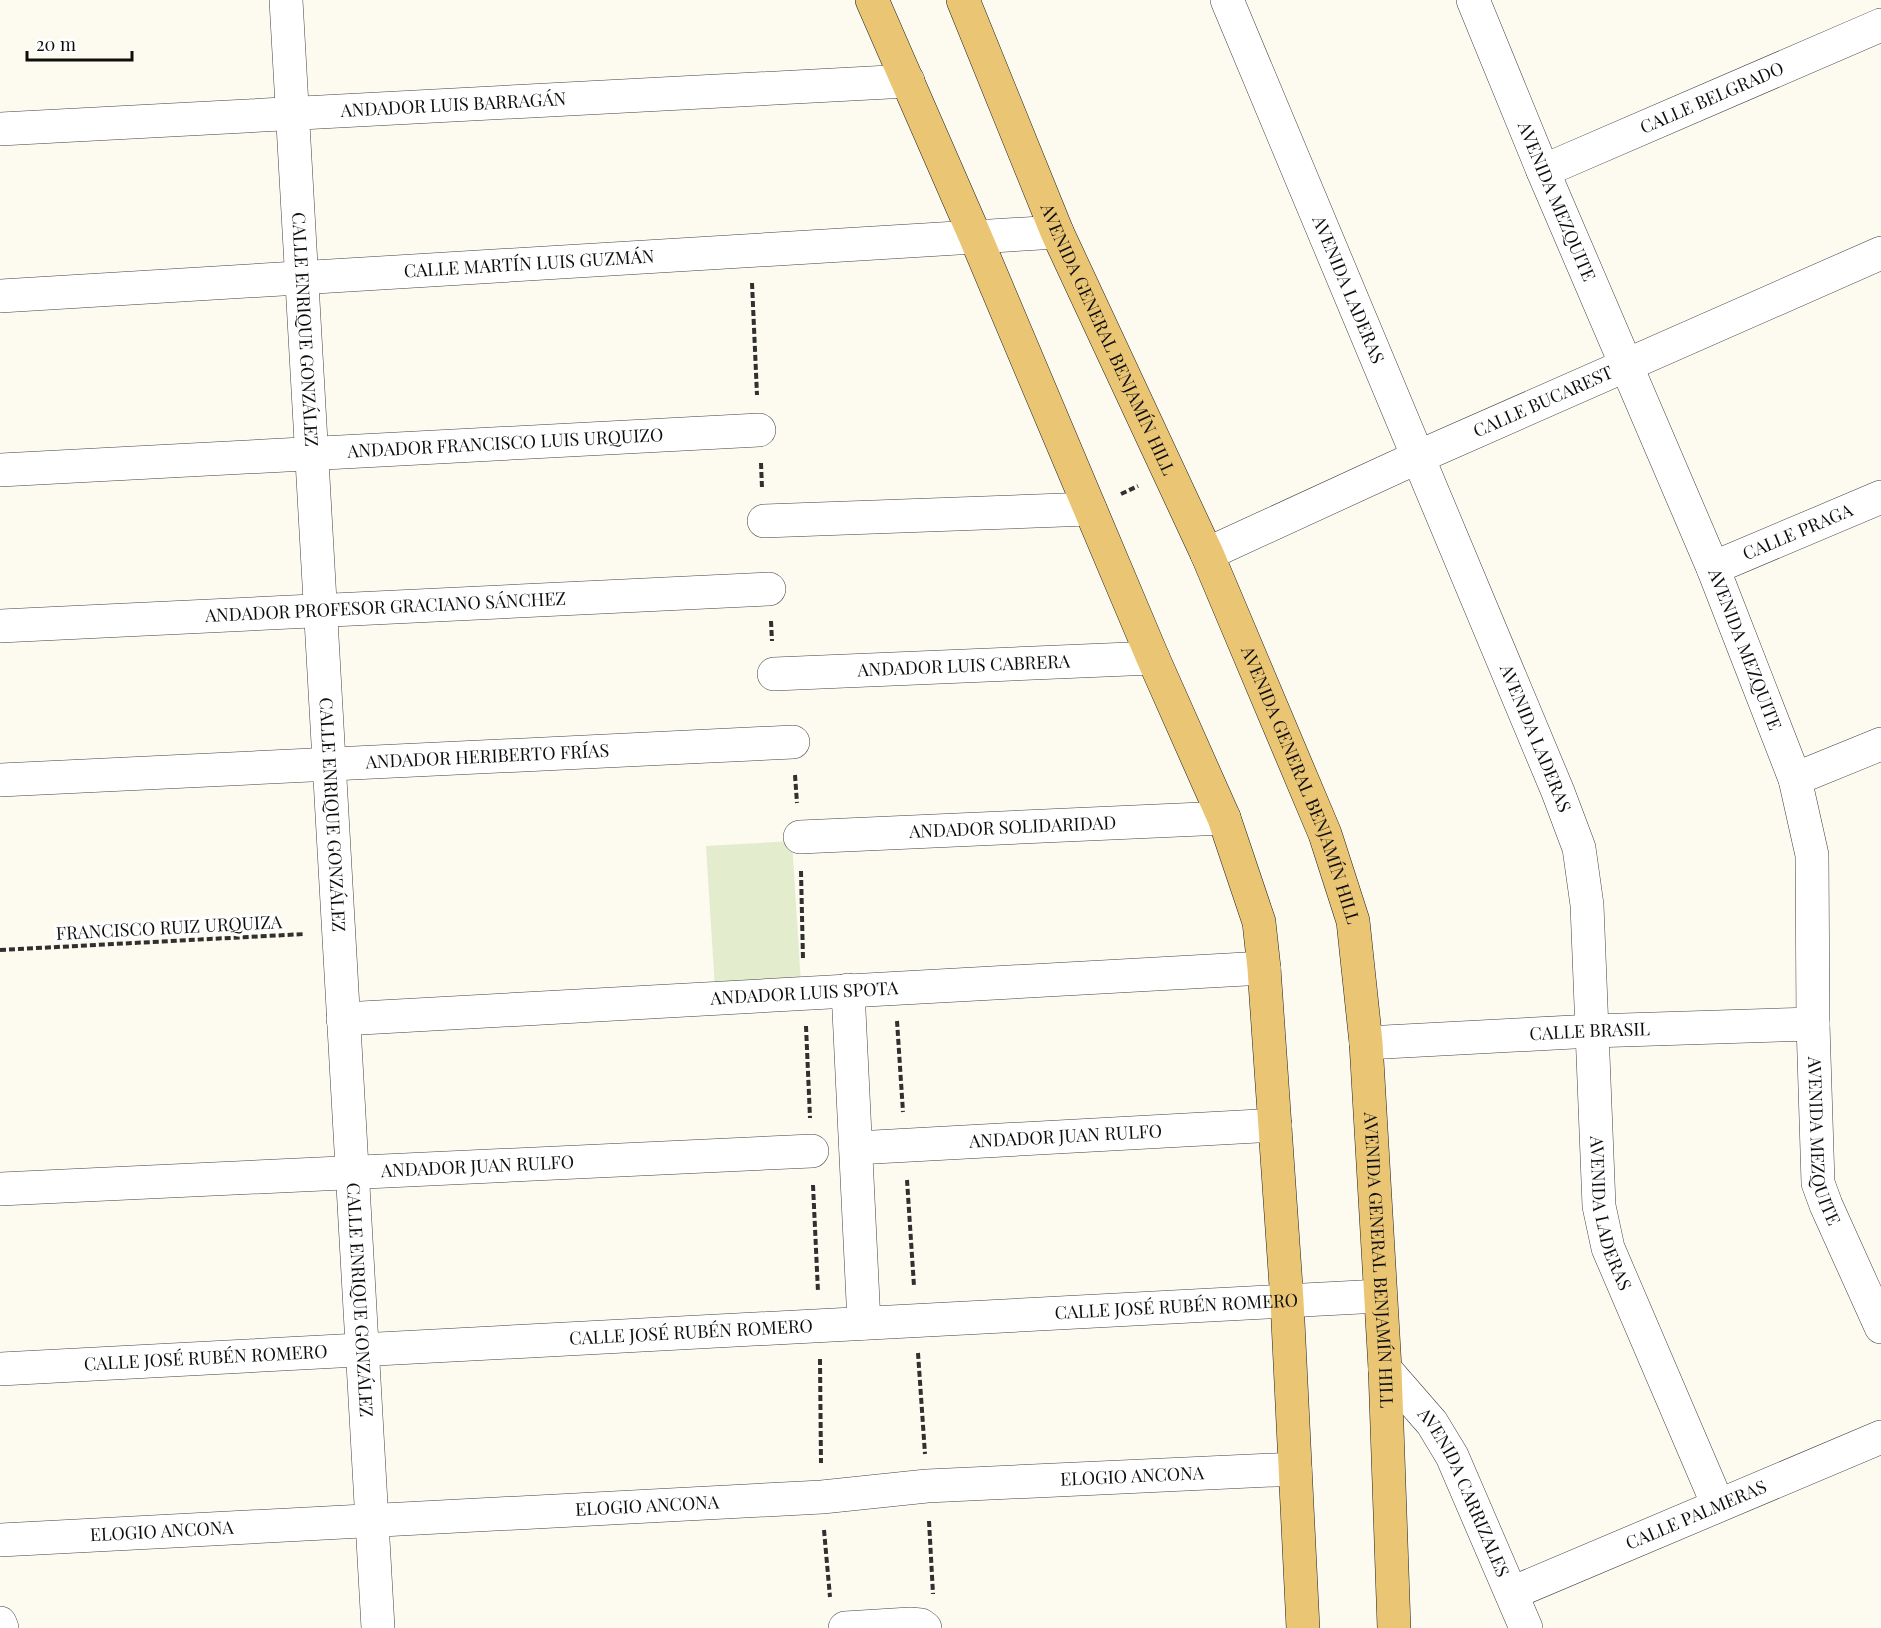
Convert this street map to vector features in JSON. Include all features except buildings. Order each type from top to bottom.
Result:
[{"type":"main road","points":[[872,0],[975,236],[1153,658],[1224,818],[1259,922],[1287,1301],[1303,1628]]},
{"type":"main road","name":"AVENIDA GENERAL BENJAMÍN HILL","points":[[963,0],[1057,232],[1206,554],[1325,834],[1353,921],[1366,1043],[1385,1369],[1394,1628]]},
{"type":"street","name":"CALLE ENRIQUE GONZÁLEZ","points":[[286,0],[378,1628]]},
{"type":"street","name":"AVENIDA LADERAS","points":[[1227,0],[1558,792],[1579,848],[1587,905],[1599,1206],[1608,1248],[1718,1506]]},
{"type":"street","name":"AVENIDA MEZQUITE","points":[[1473,0],[1543,171],[1713,568],[1796,779],[1812,855],[1812,1024],[1818,1183],[1881,1328]]},
{"type":"street","name":"CALLE BELGRADO","points":[[1543,171],[1881,24]]},
{"type":"street","name":"ANDADOR LUIS BARRAGÁN","points":[[0,129],[908,81]]},
{"type":"street","name":"CALLE MARTÍN LUIS GUZMÁN","points":[[0,296],[1057,232]]},
{"type":"street","name":"CALLE BUCAREST","points":[[1206,554],[1418,457],[1881,253]]},
{"type":"street","name":"ANDADOR FRANCISCO LUIS URQUIZO","points":[[0,470],[759,430]]},
{"type":"street","name":"CALLE PRAGA","points":[[1713,568],[1881,497]]},
{"type":"street","points":[[764,521],[1090,509]]},
{"type":"street","name":"ANDADOR PROFESOR GRACIANO SÁNCHEZ","points":[[0,626],[769,589]]},
{"type":"street","name":"ANDADOR LUIS CABRERA","points":[[774,674],[1153,658]]},
{"type":"street","name":"ANDADOR HERIBERTO FRÍAS","points":[[0,780],[793,742]]},
{"type":"street","points":[[1796,779],[1881,744]]},
{"type":"street","name":"ANDADOR SOLIDARIDAD","points":[[800,837],[1224,818]]},
{"type":"street","name":"ANDADOR LUIS SPOTA","points":[[343,1019],[1264,968]]},
{"type":"street","points":[[848,990],[864,1323]]},
{"type":"street","name":"CALLE BRASIL","points":[[1366,1043],[1592,1031],[1812,1024]]},
{"type":"street","name":"ANDADOR JUAN RULFO","points":[[856,1148],[1275,1125]]},
{"type":"street","name":"ANDADOR JUAN RULFO","points":[[0,1190],[812,1151]]},
{"type":"street","name":"CALLE JOSÉ RUBÉN ROMERO","points":[[0,1368],[1380,1296]]},
{"type":"street","name":"AVENIDA CARRIZALES","points":[[1385,1369],[1432,1423],[1452,1456],[1526,1628]]},
{"type":"street","name":"CALLE PALMERAS","points":[[1512,1593],[1881,1437]]},
{"type":"street","name":"ELOGIO ANCONA","points":[[0,1539],[822,1497],[927,1486],[1295,1469]]},
{"type":"street","points":[[0,1623],[2,1628]]},
{"type":"street","points":[[845,1628],[910,1624],[921,1625],[925,1628]]},
{"type":"street","points":[[1292,1628],[1303,1628]]},
{"type":"path","points":[[1090,509],[1168,471]]},
{"type":"path","name":"FRANCISCO RUIZ URQUIZA","points":[[0,950],[339,933]]},
{"type":"green space","points":[[792,841],[801,984],[715,989],[706,846]]}]
